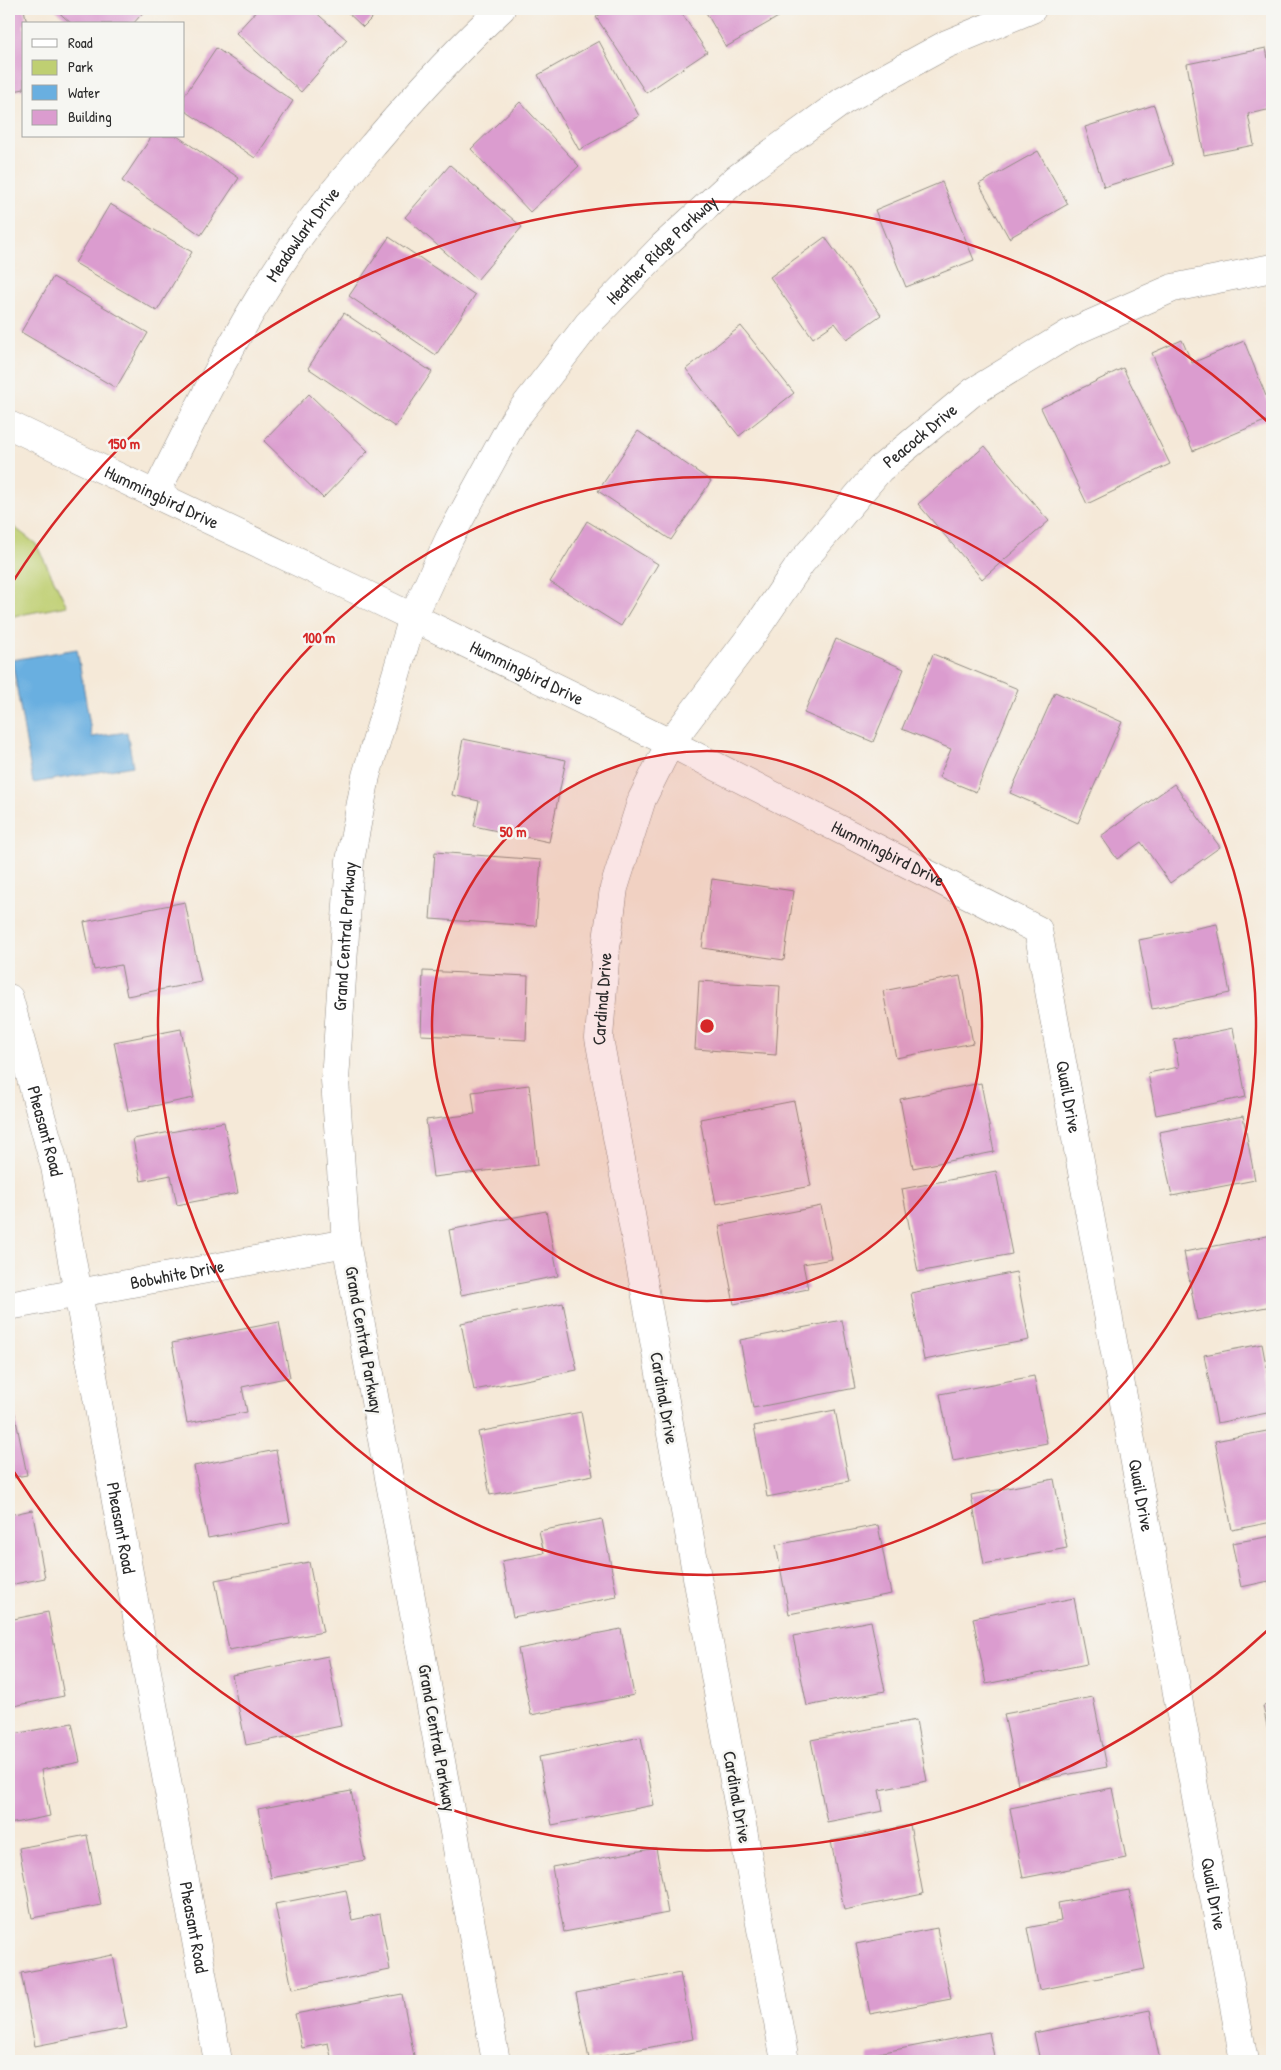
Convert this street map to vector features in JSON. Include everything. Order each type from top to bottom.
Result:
[{"type":"street","name":"Meadowlark Drive","points":[[155,495],[204,398],[242,329],[290,250],[344,180],[408,104],[501,9]]},
{"type":"street","name":"Heather Ridge Parkway","points":[[413,617],[450,537],[514,420],[588,324],[662,246],[736,179],[843,101],[947,44],[1032,9]]},
{"type":"street","name":"Peacock Drive","points":[[670,743],[754,632],[801,564],[880,469],[973,392],[1070,333],[1173,288],[1272,268]]},
{"type":"street","name":"Hummingbird Drive","points":[[9,425],[413,617],[670,743],[1038,930]]},
{"type":"street","name":"Grand Central Parkway","points":[[413,617],[366,776],[350,861],[335,1080],[346,1243],[496,2061]]},
{"type":"street","name":"Cardinal Drive","points":[[670,743],[642,798],[614,888],[606,948],[599,1038],[785,2061]]},
{"type":"street","name":"Quail Drive","points":[[1038,930],[1244,2061]]},
{"type":"street","name":"Pheasant Road","points":[[9,998],[55,1167],[218,2061]]},
{"type":"street","name":"Bobwhite Drive","points":[[9,1306],[346,1243]]},
{"type":"green space","points":[[9,523],[36,544],[67,606],[9,617]]},
{"type":"water","points":[[77,649],[92,737],[127,732],[133,766],[33,783],[12,660]]},
{"type":"building","points":[[9,9],[24,9],[27,22],[22,22],[22,89],[9,92]]},
{"type":"building","points":[[55,9],[146,9],[135,22],[70,22]]},
{"type":"building","points":[[258,9],[312,9],[347,40],[301,92],[236,33]]},
{"type":"building","points":[[344,9],[381,9],[363,27]]},
{"type":"building","points":[[609,9],[679,9],[707,52],[646,93],[596,17]]},
{"type":"building","points":[[704,9],[785,9],[787,12],[726,47]]},
{"type":"building","points":[[599,41],[639,116],[579,150],[538,75]]},
{"type":"building","points":[[216,48],[293,101],[255,158],[185,111],[185,94]]},
{"type":"building","points":[[1266,48],[1272,79],[1272,109],[1248,114],[1254,145],[1204,155],[1187,64]]},
{"type":"building","points":[[520,102],[579,166],[530,212],[471,149]]},
{"type":"building","points":[[1154,105],[1173,165],[1104,187],[1085,127]]},
{"type":"building","points":[[151,138],[180,138],[239,178],[201,235],[122,181]]},
{"type":"building","points":[[1038,151],[1068,204],[1009,238],[979,184]]},
{"type":"building","points":[[450,165],[522,227],[477,280],[405,217]]},
{"type":"building","points":[[942,182],[974,260],[906,287],[875,210]]},
{"type":"building","points":[[110,204],[192,252],[157,311],[75,263]]},
{"type":"building","points":[[389,237],[475,295],[436,355],[349,296]]},
{"type":"building","points":[[825,237],[881,315],[847,339],[835,323],[813,338],[770,277]]},
{"type":"building","points":[[53,277],[148,333],[116,388],[21,332]]},
{"type":"building","points":[[344,313],[432,372],[395,427],[308,368]]},
{"type":"building","points":[[741,326],[794,393],[739,436],[686,369]]},
{"type":"building","points":[[1182,340],[1192,363],[1244,341],[1272,411],[1272,418],[1193,451],[1152,353]]},
{"type":"building","points":[[1123,368],[1170,464],[1087,504],[1041,408]]},
{"type":"building","points":[[309,394],[368,451],[323,498],[264,441]]},
{"type":"building","points":[[638,431],[711,481],[671,540],[598,491]]},
{"type":"building","points":[[985,446],[1049,521],[982,579],[918,504]]},
{"type":"building","points":[[587,521],[658,564],[621,626],[550,582]]},
{"type":"building","points":[[836,639],[904,669],[873,742],[804,713]]},
{"type":"building","points":[[933,654],[1018,689],[976,792],[939,777],[951,749],[902,729]]},
{"type":"building","points":[[1055,692],[1122,722],[1078,823],[1010,793]]},
{"type":"building","points":[[463,739],[566,760],[549,842],[474,826],[479,801],[452,795]]},
{"type":"building","points":[[1174,784],[1220,847],[1170,883],[1141,842],[1117,859],[1101,836]]},
{"type":"building","points":[[435,852],[541,860],[536,926],[430,919]]},
{"type":"building","points":[[712,879],[794,891],[784,960],[702,948]]},
{"type":"building","points":[[185,902],[201,982],[127,996],[121,965],[94,970],[84,922]]},
{"type":"building","points":[[1217,924],[1230,993],[1152,1009],[1139,940]]},
{"type":"building","points":[[423,971],[528,976],[526,1040],[421,1035]]},
{"type":"building","points":[[960,976],[973,1043],[896,1058],[883,991]]},
{"type":"building","points":[[699,981],[780,986],[776,1055],[695,1049]]},
{"type":"building","points":[[1233,1028],[1246,1097],[1156,1115],[1148,1073],[1179,1067],[1174,1040]]},
{"type":"building","points":[[181,1029],[194,1098],[128,1111],[114,1042]]},
{"type":"building","points":[[981,1083],[994,1152],[913,1168],[900,1099]]},
{"type":"building","points":[[529,1085],[538,1165],[433,1177],[426,1120],[475,1114],[472,1092]]},
{"type":"building","points":[[794,1101],[811,1186],[716,1204],[700,1119]]},
{"type":"building","points":[[1243,1116],[1255,1180],[1172,1196],[1159,1132]]},
{"type":"building","points":[[224,1122],[238,1193],[177,1205],[171,1175],[141,1181],[133,1139]]},
{"type":"building","points":[[996,1171],[1012,1254],[918,1272],[902,1189]]},
{"type":"building","points":[[821,1206],[832,1259],[803,1264],[808,1289],[734,1304],[719,1226]]},
{"type":"building","points":[[546,1211],[558,1276],[461,1295],[449,1230]]},
{"type":"building","points":[[1272,1235],[1272,1306],[1197,1320],[1184,1252]]},
{"type":"building","points":[[1016,1272],[1029,1340],[924,1360],[911,1293]]},
{"type":"building","points":[[563,1303],[577,1370],[474,1390],[461,1323]]},
{"type":"building","points":[[842,1320],[855,1388],[753,1408],[740,1340]]},
{"type":"building","points":[[279,1322],[290,1377],[242,1387],[247,1412],[187,1423],[172,1343]]},
{"type":"building","points":[[1262,1344],[1272,1397],[1272,1412],[1217,1423],[1204,1355]]},
{"type":"building","points":[[1034,1376],[1047,1443],[953,1461],[940,1394]]},
{"type":"building","points":[[13,1405],[27,1475],[9,1478],[9,1406]]},
{"type":"building","points":[[835,1410],[849,1481],[767,1497],[754,1426]]},
{"type":"building","points":[[581,1412],[593,1475],[490,1495],[478,1432]]},
{"type":"building","points":[[1272,1430],[1272,1522],[1232,1530],[1215,1441]]},
{"type":"building","points":[[276,1450],[290,1522],[208,1538],[194,1466]]},
{"type":"building","points":[[1054,1479],[1067,1548],[984,1564],[971,1495]]},
{"type":"building","points":[[32,1510],[45,1578],[9,1585],[9,1515]]},
{"type":"building","points":[[602,1519],[617,1597],[513,1617],[502,1561],[544,1553],[539,1531]]},
{"type":"building","points":[[878,1525],[891,1594],[789,1614],[776,1545]]},
{"type":"building","points":[[1272,1536],[1272,1594],[1269,1581],[1241,1587],[1232,1543]]},
{"type":"building","points":[[309,1562],[323,1632],[229,1650],[215,1580]]},
{"type":"building","points":[[1074,1598],[1087,1664],[986,1684],[973,1618]]},
{"type":"building","points":[[48,1612],[64,1696],[9,1707],[9,1620]]},
{"type":"building","points":[[871,1621],[885,1691],[807,1706],[793,1636]]},
{"type":"building","points":[[621,1629],[634,1695],[531,1715],[518,1649]]},
{"type":"building","points":[[328,1656],[341,1726],[246,1745],[232,1675]]},
{"type":"building","points":[[1093,1697],[1107,1767],[1018,1784],[1004,1714]]},
{"type":"building","points":[[1272,1704],[1272,1735],[1269,1736],[1263,1706]]},
{"type":"building","points":[[916,1720],[927,1781],[879,1790],[883,1811],[827,1822],[811,1740]]},
{"type":"building","points":[[72,1723],[80,1762],[41,1770],[50,1816],[9,1824],[9,1735]]},
{"type":"building","points":[[641,1737],[654,1805],[552,1825],[539,1757]]},
{"type":"building","points":[[1112,1788],[1126,1858],[1023,1878],[1010,1808]]},
{"type":"building","points":[[351,1791],[365,1860],[271,1878],[258,1809]]},
{"type":"building","points":[[910,1825],[923,1894],[844,1910],[831,1841]]},
{"type":"building","points":[[87,1835],[101,1905],[32,1918],[19,1848]]},
{"type":"building","points":[[656,1848],[668,1913],[564,1932],[552,1867]]},
{"type":"building","points":[[346,1890],[352,1920],[380,1914],[390,1970],[292,1989],[275,1904]]},
{"type":"building","points":[[1129,1890],[1145,1969],[1039,1990],[1027,1928],[1061,1921],[1058,1903]]},
{"type":"building","points":[[937,1928],[951,1999],[870,2014],[856,1944]]},
{"type":"building","points":[[113,1955],[127,2028],[35,2046],[21,1973]]},
{"type":"building","points":[[680,1973],[693,2039],[589,2059],[576,1993]]},
{"type":"building","points":[[402,1994],[415,2061],[332,2061],[328,2043],[302,2048],[295,2014]]},
{"type":"building","points":[[1150,2010],[1160,2061],[1040,2061],[1034,2033]]},
{"type":"building","points":[[989,2032],[995,2061],[869,2061],[868,2055]]}]
